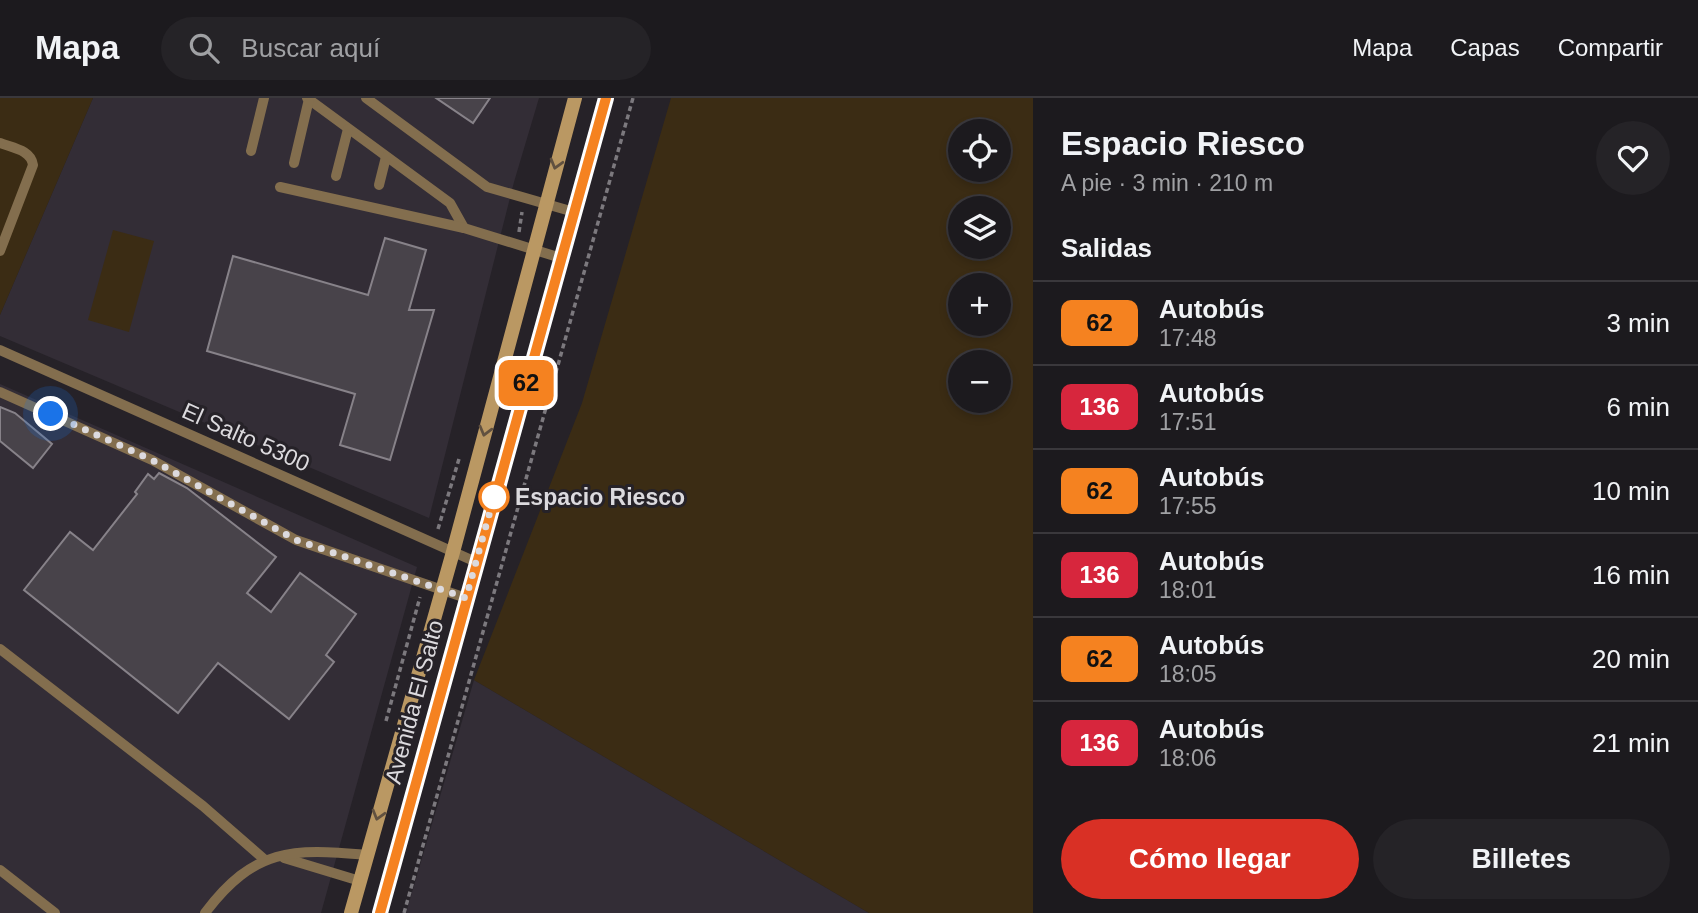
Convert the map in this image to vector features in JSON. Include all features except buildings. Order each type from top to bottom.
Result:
[{"type":"main road","name":"Avenida El Salto","points":[[351,913],[453,552],[575,98]]},
{"type":"main road","name":"Avenida El Salto","points":[[380,913],[606,98]]},
{"type":"lane","points":[[251,151],[264,98]]},
{"type":"lane","points":[[366,98],[487,187],[574,212]]},
{"type":"lane","points":[[294,163],[308,99],[450,203],[464,228]]},
{"type":"lane","points":[[335,176],[348,129]]},
{"type":"lane","points":[[0,143],[26,153],[32,158],[33,165],[0,251]]},
{"type":"lane","points":[[379,185],[386,157]]},
{"type":"lane","points":[[280,187],[464,228],[561,257]]},
{"type":"lane","name":"El Salto 5300","points":[[0,350],[476,562]]},
{"type":"lane","points":[[0,392],[152,460],[296,540],[466,598]]},
{"type":"lane","points":[[0,649],[202,806],[265,860]]},
{"type":"lane","points":[[205,913],[233,879],[265,860],[305,851],[367,855]]},
{"type":"lane","points":[[278,856],[360,881]]},
{"type":"lane","points":[[0,870],[55,913]]},
{"type":"path","points":[[404,913],[633,98]]},
{"type":"shaded area","points":[[0,98],[93,98],[0,315]]},
{"type":"shaded area","points":[[93,98],[539,98],[514,182],[429,518],[0,336],[0,315]]},
{"type":"shaded area","points":[[671,98],[1033,98],[1033,913],[869,913],[474,680],[582,403]]},
{"type":"shaded area","points":[[113,230],[154,241],[129,332],[88,320]]},
{"type":"shaded area","points":[[0,384],[417,567],[321,913],[0,913]]},
{"type":"shaded area","points":[[474,680],[869,913],[406,913]]},
{"type":"bus line","name":"62","points":[[380,913],[606,98]]},
{"type":"place","name":"Espacio Riesco","points":[[494,497]]},
{"type":"route","points":[[51,414],[152,460],[296,540],[466,598],[497,486],[494,497]]}]
